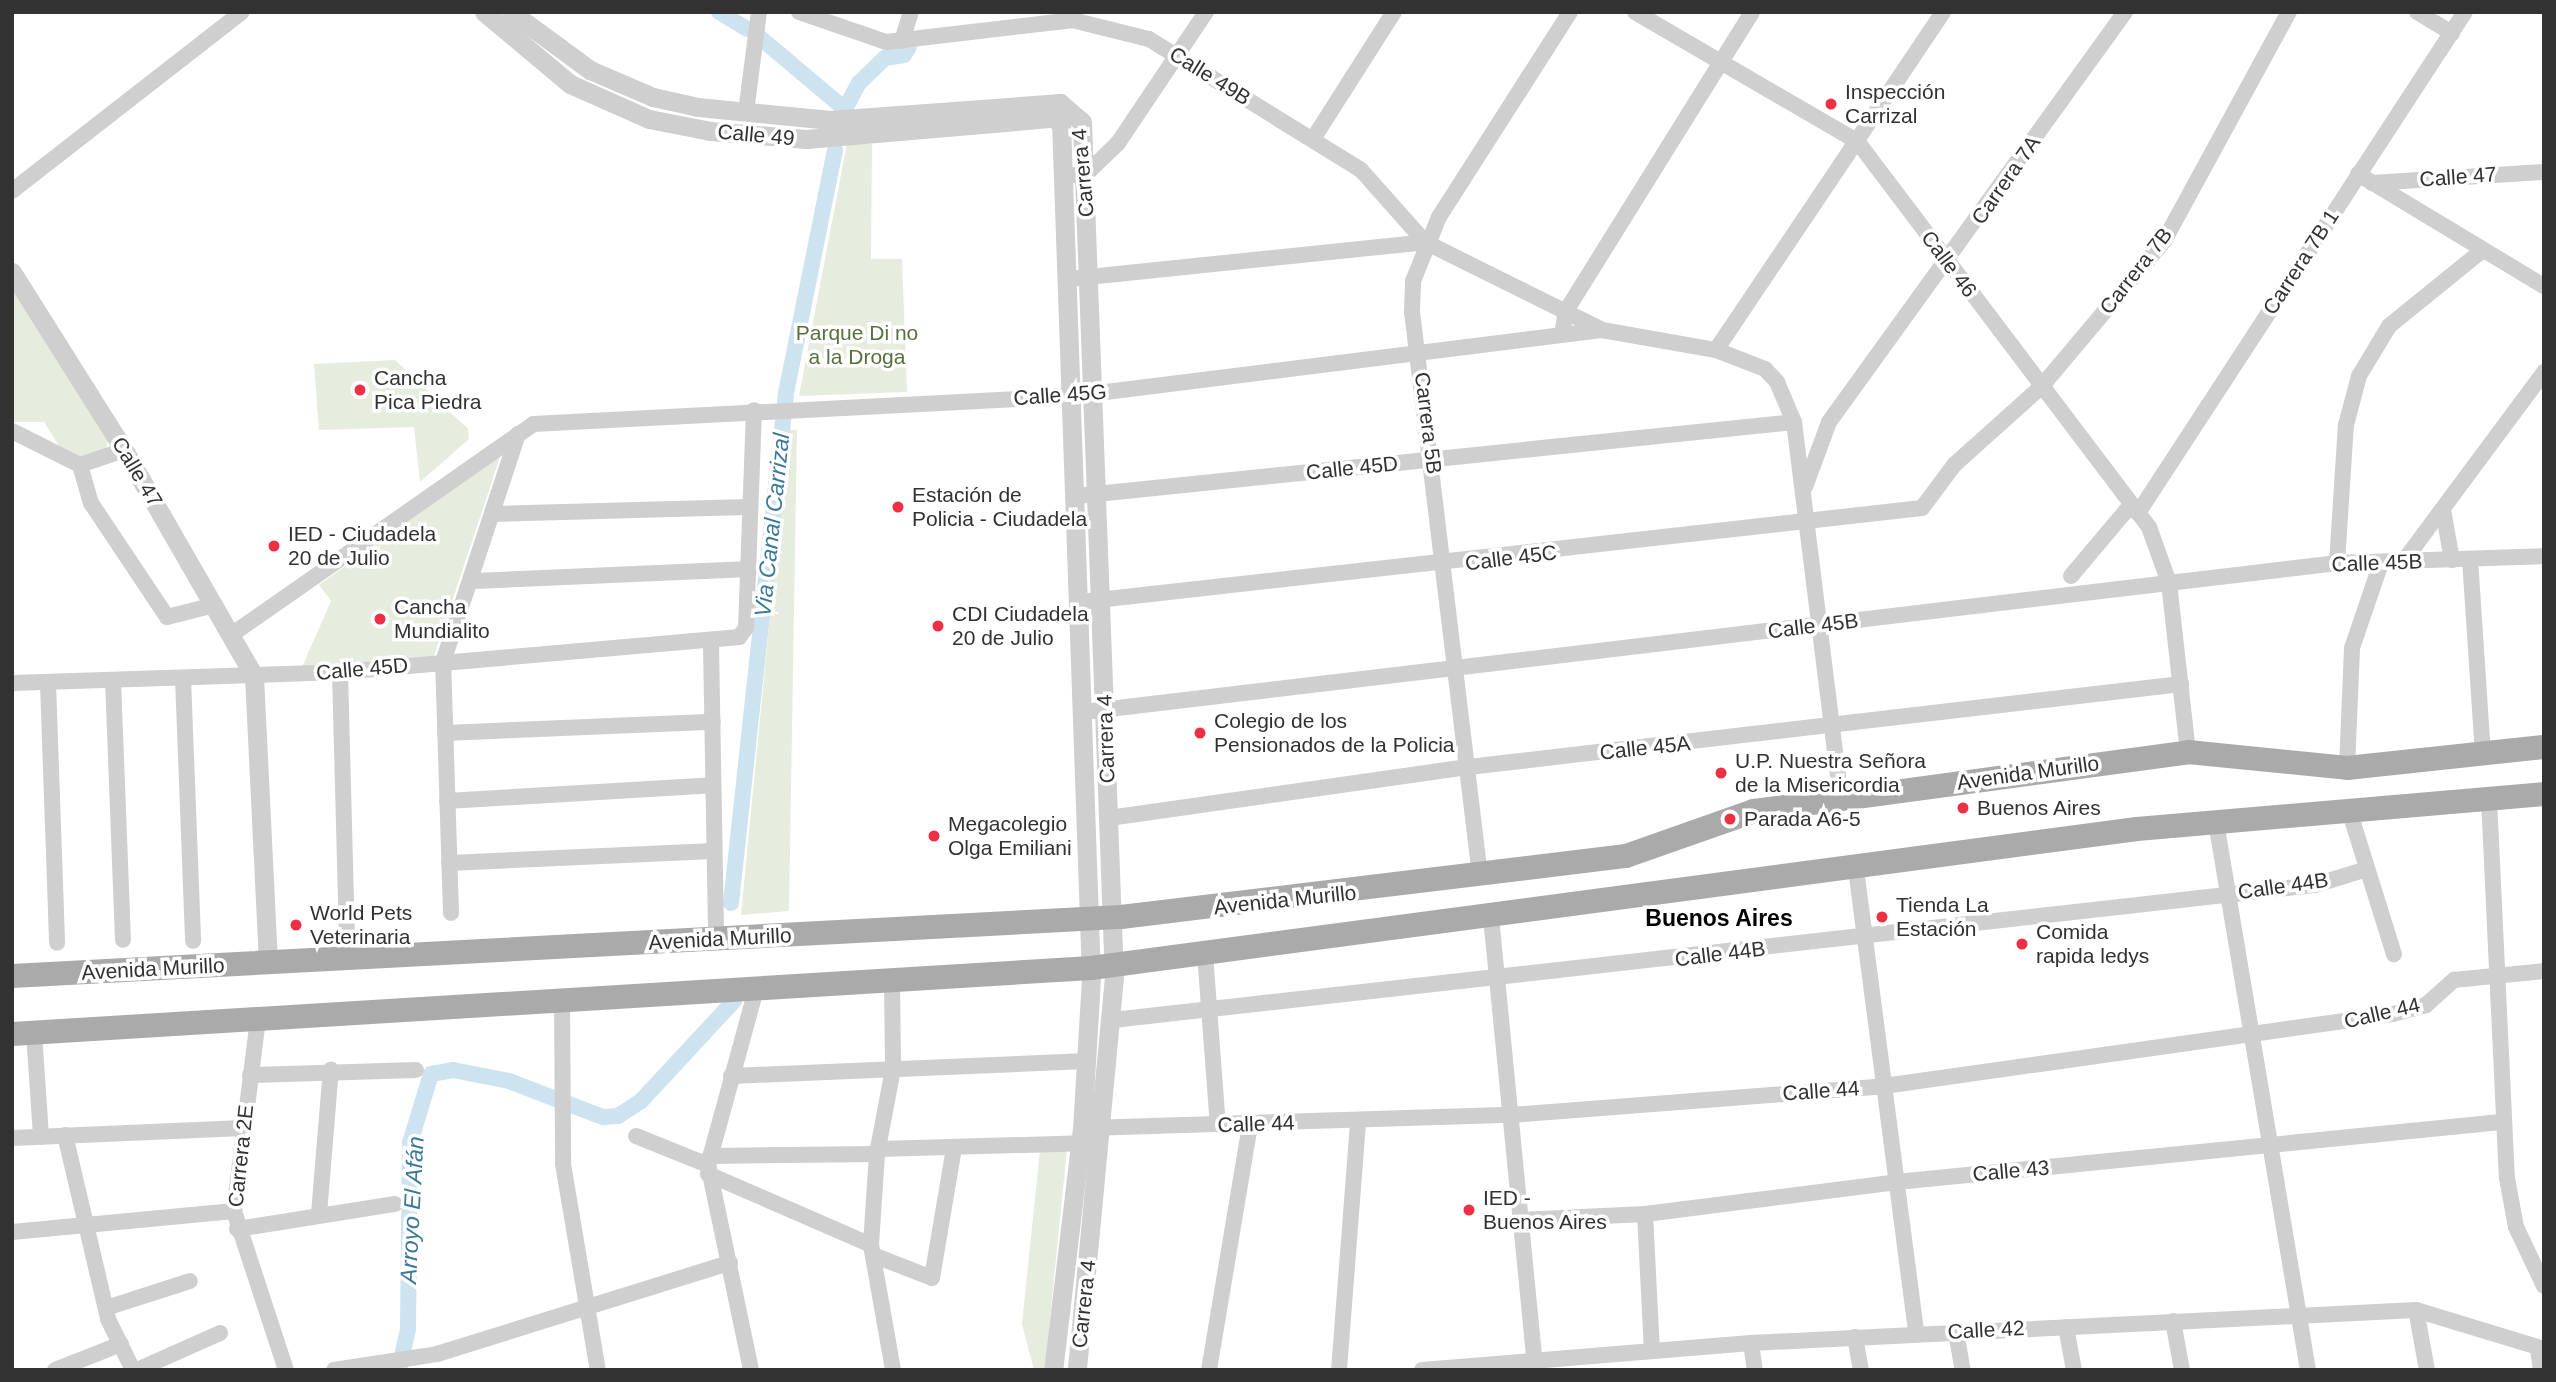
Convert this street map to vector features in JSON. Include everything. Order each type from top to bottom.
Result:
[{"type":"main road","name":"Avenida Murillo","points":[[12,976],[716,940],[1101,917],[1480,876],[1626,856],[1754,811],[1841,797],[2188,752],[2347,768],[2544,747]]},
{"type":"main road","name":"Avenida Murillo","points":[[23,1033],[892,982],[1102,967],[2216,822],[2350,813],[2544,794]]},
{"type":"street","points":[[12,191],[242,12]]},
{"type":"street","name":"Calle 49","points":[[484,12],[570,84],[649,119],[710,131],[832,128],[1067,116]]},
{"type":"street","name":"Calle 49","points":[[512,12],[549,45],[602,76],[653,97],[832,128]]},
{"type":"street","points":[[746,112],[759,12]]},
{"type":"street","points":[[902,41],[911,12]]},
{"type":"street","points":[[1066,176],[1086,174],[1118,143],[1206,12]]},
{"type":"street","points":[[1313,139],[1394,12]]},
{"type":"street","name":"Carrera 5B","points":[[1480,876],[1413,281],[1425,242],[1570,12]]},
{"type":"street","name":"Calle 46","points":[[1635,12],[1857,141],[2134,509],[2157,541],[2169,583],[2188,752]]},
{"type":"street","points":[[1562,335],[1566,312],[1752,12]]},
{"type":"street","points":[[1716,350],[1943,12]]},
{"type":"street","name":"Carrera 7A","points":[[1803,491],[1829,422],[1948,262],[2125,12]]},
{"type":"street","name":"Carrera 7B","points":[[1932,491],[1979,440],[2041,387],[2164,241],[2289,12]]},
{"type":"street","points":[[2417,12],[2452,33]]},
{"type":"street","name":"Carrera 7B 1","points":[[2071,576],[2134,509],[2365,179],[2465,12]]},
{"type":"street","name":"Calle 49B","points":[[805,13],[902,41],[1073,16],[1123,29],[1176,57],[1313,139],[1396,202],[1425,242],[1566,312]]},
{"type":"street","name":"Carrera 4","points":[[1053,1370],[1081,1135],[1087,1061],[1102,967],[1101,917],[1084,712],[1066,176],[1067,116],[1082,122],[1086,174],[1109,818],[1101,917]]},
{"type":"street","name":"Calle 47","points":[[2365,179],[2544,172]]},
{"type":"street","points":[[2365,179],[2544,286]]},
{"type":"street","points":[[1069,279],[1425,242]]},
{"type":"street","points":[[2337,563],[2346,425],[2359,376],[2389,326],[2483,250]]},
{"type":"street","name":"Calle 47","points":[[12,272],[124,450],[254,676]]},
{"type":"street","name":"Calle 45G","points":[[1566,312],[1602,330],[1716,350],[1765,369],[1794,422]]},
{"type":"street","name":"Calle 45G","points":[[519,434],[533,424],[761,409],[1094,394],[1602,330]]},
{"type":"street","points":[[2403,562],[2544,372]]},
{"type":"street","name":"Calle 45D","points":[[12,684],[340,672],[711,643],[740,637],[746,628],[750,569],[748,507],[761,409]]},
{"type":"street","points":[[1794,422],[1841,797]]},
{"type":"street","name":"Calle 45D","points":[[1077,496],[1794,422]]},
{"type":"street","points":[[12,431],[79,465],[124,450]]},
{"type":"street","points":[[451,913],[443,662],[474,581],[519,434]]},
{"type":"street","points":[[231,635],[519,434]]},
{"type":"street","points":[[79,465],[91,503],[167,617],[214,604]]},
{"type":"street","name":"Calle 45C","points":[[1080,603],[1447,566],[1806,520],[1922,508],[1932,491]]},
{"type":"street","points":[[494,514],[748,507]]},
{"type":"street","points":[[2443,510],[2452,560]]},
{"type":"street","name":"Calle 45B","points":[[1084,712],[2337,563],[2544,556]]},
{"type":"street","points":[[2470,559],[2483,754]]},
{"type":"street","points":[[2347,768],[2352,648],[2381,563]]},
{"type":"street","points":[[474,581],[750,569]]},
{"type":"street","points":[[711,643],[716,940]]},
{"type":"street","points":[[340,672],[347,938]]},
{"type":"street","points":[[254,676],[268,963]]},
{"type":"street","points":[[183,678],[193,941]]},
{"type":"street","points":[[113,680],[123,940]]},
{"type":"street","points":[[48,683],[57,943]]},
{"type":"street","name":"Calle 45A","points":[[1109,818],[1469,767],[1832,728],[2181,684]]},
{"type":"street","points":[[445,733],[713,722]]},
{"type":"street","points":[[447,801],[713,785]]},
{"type":"street","points":[[2489,799],[2501,1122],[2516,1227],[2544,1286]]},
{"type":"street","points":[[2350,813],[2394,954]]},
{"type":"street","points":[[2216,822],[2308,1370]]},
{"type":"street","points":[[449,863],[715,851]]},
{"type":"street","points":[[1856,869],[1916,1334]]},
{"type":"street","name":"Calle 44B","points":[[1113,1020],[1497,981],[2315,884],[2367,869]]},
{"type":"street","points":[[1491,917],[1535,1362]]},
{"type":"street","points":[[1205,954],[1218,1125]]},
{"type":"street","name":"Carrera 4","points":[[1077,1370],[1113,1020],[1102,967]]},
{"type":"street","name":"Calle 44","points":[[636,1136],[709,1165],[877,1151],[954,1148],[1218,1125],[1511,1115],[1884,1086],[2252,1038],[2414,1009],[2454,980],[2544,971]]},
{"type":"street","points":[[892,982],[892,1069],[877,1151],[872,1250],[893,1370]]},
{"type":"street","points":[[751,1370],[709,1165],[756,989]]},
{"type":"street","points":[[562,1001],[559,1089],[569,1215],[598,1370]]},
{"type":"street","name":"Carrera 2E","points":[[258,1019],[234,1211],[237,1229],[286,1370]]},
{"type":"street","points":[[23,1033],[41,1137]]},
{"type":"street","points":[[731,1076],[1087,1061]]},
{"type":"street","points":[[250,1075],[331,1069],[416,1070]]},
{"type":"street","points":[[319,1214],[331,1069]]},
{"type":"street","points":[[1339,1370],[1358,1121]]},
{"type":"street","name":"Calle 43","points":[[1521,1220],[1645,1214],[1897,1182],[2501,1122]]},
{"type":"street","points":[[1209,1370],[1250,1124]]},
{"type":"street","points":[[12,1138],[243,1128]]},
{"type":"street","points":[[65,1135],[106,1308],[135,1370],[220,1334]]},
{"type":"street","points":[[709,1165],[872,1250],[932,1278],[954,1148]]},
{"type":"street","points":[[237,1229],[395,1204]]},
{"type":"street","points":[[12,1232],[234,1211]]},
{"type":"street","points":[[1645,1214],[1652,1351]]},
{"type":"street","points":[[334,1370],[418,1358],[438,1362],[588,1308],[730,1263]]},
{"type":"street","points":[[106,1308],[190,1281]]},
{"type":"street","points":[[2416,1310],[2427,1370]]},
{"type":"street","name":"Calle 42","points":[[1422,1370],[1516,1366],[1535,1362],[1751,1343],[2416,1310],[2541,1349]]},
{"type":"street","points":[[2173,1321],[2182,1370]]},
{"type":"street","points":[[2066,1327],[2074,1370]]},
{"type":"street","points":[[1956,1332],[1963,1370]]},
{"type":"street","points":[[1855,1337],[1861,1370]]},
{"type":"street","points":[[1751,1343],[1755,1370]]},
{"type":"street","points":[[55,1370],[121,1344]]},
{"type":"street","points":[[2541,1349],[2541,1370]]},
{"type":"street","points":[[1633,1353],[1636,1370]]},
{"type":"green space","name":"Parque Di no a la Droga","points":[[847,143],[872,144],[871,259],[902,259],[907,392],[799,396]]},
{"type":"green space","points":[[12,284],[108,442],[104,452],[81,460],[64,454],[44,422],[12,422]]},
{"type":"green space","points":[[395,360],[468,429],[469,439],[420,482],[414,427],[319,430],[314,364]]},
{"type":"green space","points":[[788,430],[797,430],[789,911],[741,915]]},
{"type":"green space","points":[[501,454],[434,656],[302,667],[331,601],[319,585]]},
{"type":"green space","points":[[1067,1149],[1045,1369],[1034,1370],[1022,1324],[1040,1150]]},
{"type":"waterway","name":"Via Canal Carrizal","points":[[719,12],[747,29]]},
{"type":"waterway","name":"Via Canal Carrizal","points":[[757,35],[845,109],[859,83],[885,58],[904,55],[909,47]]},
{"type":"waterway","name":"Via Canal Carrizal","points":[[731,903],[786,393],[835,150]]},
{"type":"waterway","name":"Arroyo El Afán","points":[[399,1370],[408,1329],[410,1143],[431,1074],[453,1070],[509,1081],[603,1117],[618,1116],[641,1101],[734,1001]]},
{"type":"place","name":"Inspección Carrizal","points":[[1831,104]]},
{"type":"place","name":"Cancha Pica Piedra","points":[[360,390]]},
{"type":"place","name":"Estación de Policia - Ciudadela","points":[[898,507]]},
{"type":"place","name":"IED - Ciudadela 20 de Julio","points":[[274,546]]},
{"type":"place","name":"Cancha Mundialito","points":[[380,619]]},
{"type":"place","name":"CDI Ciudadela 20 de Julio","points":[[938,626]]},
{"type":"place","name":"Colegio de los Pensionados de la Policia","points":[[1200,733]]},
{"type":"place","name":"U.P. Nuestra Señora de la Misericordia","points":[[1721,773]]},
{"type":"place","name":"Buenos Aires","points":[[1963,808]]},
{"type":"place","name":"Parada A6-5","points":[[1730,819]]},
{"type":"place","name":"Megacolegio Olga Emiliani","points":[[934,836]]},
{"type":"place","name":"Tienda La Estación","points":[[1882,917]]},
{"type":"place","name":"World Pets Veterinaria","points":[[296,925]]},
{"type":"place","name":"Comida rapida ledys","points":[[2022,944]]},
{"type":"place","name":"IED - Buenos Aires","points":[[1469,1210]]},
{"type":"district","name":"Buenos Aires","points":[[1719,918]]}]
